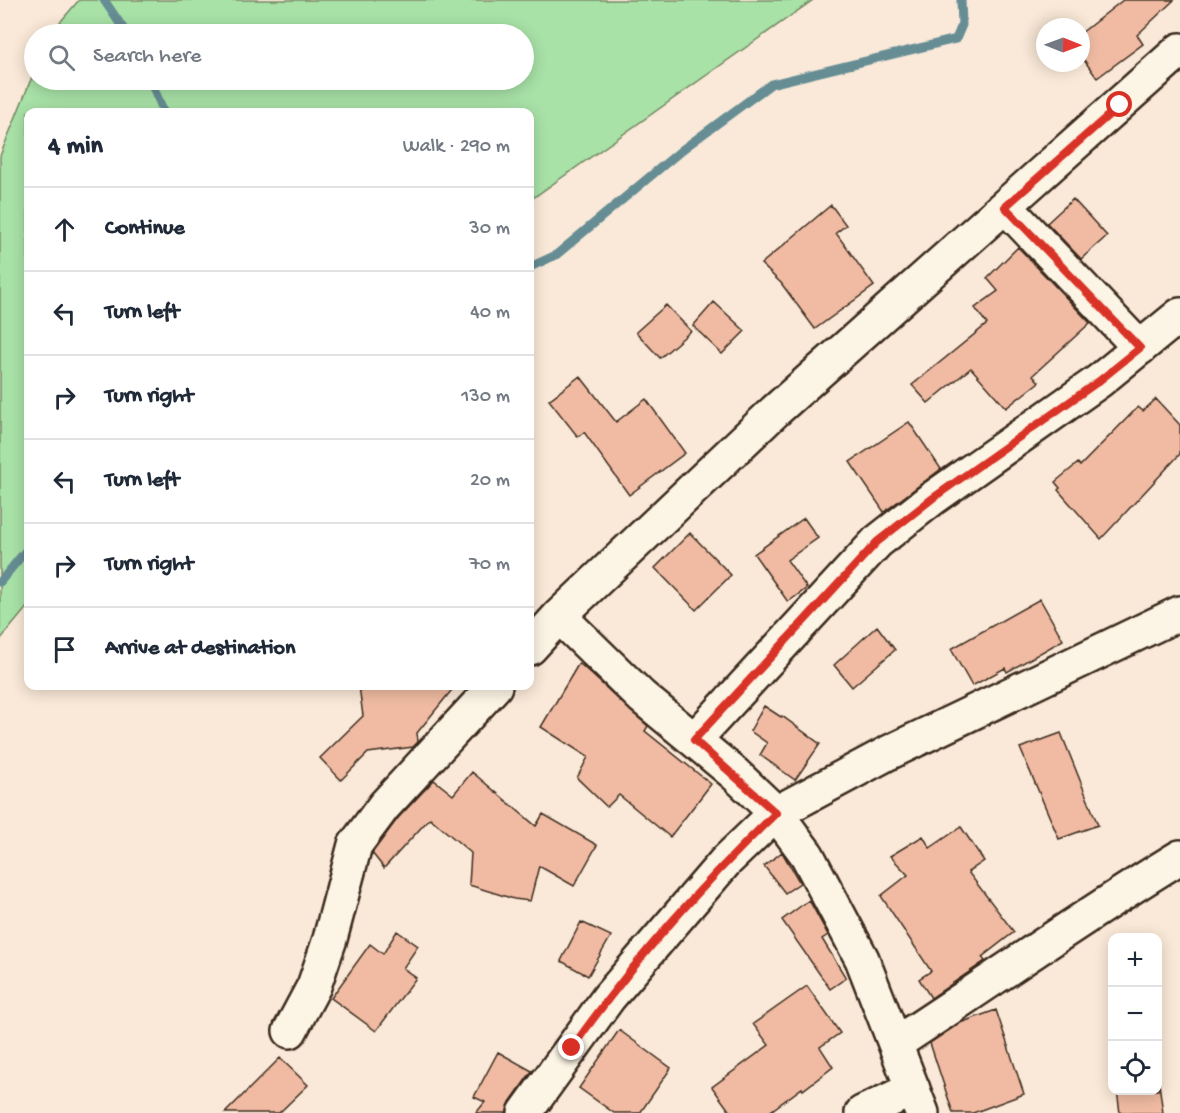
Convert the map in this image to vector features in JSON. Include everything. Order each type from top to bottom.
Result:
[{"type":"street","points":[[534,644],[559,616],[775,411],[1180,50]]},
{"type":"street","points":[[1005,207],[1140,348]]},
{"type":"street","points":[[694,740],[877,542],[933,498],[1099,381],[1180,315]]},
{"type":"street","points":[[525,1113],[609,996],[725,862],[776,813],[888,753],[1180,613]]},
{"type":"street","points":[[559,616],[642,697],[776,813],[807,855],[862,959],[917,1101],[862,1113]]},
{"type":"street","points":[[290,1031],[314,986],[324,958],[355,845],[384,806],[491,690]]},
{"type":"street","points":[[895,1044],[1082,919],[1180,857]]},
{"type":"green space","points":[[79,0],[813,0],[534,197],[534,108],[24,108],[24,611],[0,640],[0,156],[27,90],[534,90],[534,24],[59,24]]},
{"type":"building","points":[[1123,0],[1174,0],[1137,35],[1143,44],[1097,78],[1090,68],[1090,26]]},
{"type":"building","points":[[1073,199],[1107,236],[1081,259],[1047,223]]},
{"type":"building","points":[[831,205],[846,225],[836,233],[874,286],[815,329],[781,283],[761,264]]},
{"type":"building","points":[[1018,247],[1090,323],[1033,375],[1039,382],[1006,408],[971,368],[928,403],[912,385],[987,324],[975,308],[998,291],[987,278]]},
{"type":"building","points":[[714,302],[745,331],[722,354],[693,326]]},
{"type":"building","points":[[666,305],[691,331],[660,358],[636,332]]},
{"type":"building","points":[[580,376],[616,422],[646,399],[685,453],[629,495],[584,432],[578,437],[549,400]]},
{"type":"building","points":[[1156,399],[1180,425],[1180,454],[1101,539],[1058,490],[1060,488],[1055,482],[1078,463],[1080,466],[1138,407],[1143,411]]},
{"type":"building","points":[[909,422],[941,469],[884,512],[850,462]]},
{"type":"building","points":[[804,518],[818,538],[787,560],[807,588],[788,602],[754,554]]},
{"type":"building","points":[[690,533],[731,575],[696,610],[655,568]]},
{"type":"building","points":[[1040,599],[1063,640],[1007,672],[1005,668],[972,686],[951,649]]},
{"type":"building","points":[[877,626],[895,650],[852,687],[834,665]]},
{"type":"building","points":[[579,663],[648,726],[645,731],[711,784],[670,837],[619,795],[607,807],[577,778],[588,757],[541,727]]},
{"type":"building","points":[[360,690],[452,690],[417,733],[418,742],[413,747],[368,753],[341,780],[320,758],[363,716]]},
{"type":"building","points":[[764,706],[782,716],[820,744],[795,780],[760,755],[767,743],[750,731]]},
{"type":"building","points":[[1061,733],[1098,825],[1059,839],[1020,748]]},
{"type":"building","points":[[472,772],[536,826],[543,814],[597,845],[574,886],[539,866],[530,901],[514,899],[469,885],[471,853],[430,818],[384,868],[372,853],[398,818],[434,780],[453,795]]},
{"type":"building","points":[[961,827],[984,861],[968,872],[1014,932],[982,957],[985,961],[931,998],[919,979],[931,971],[881,896],[908,875],[890,856],[923,836],[930,848]]},
{"type":"building","points":[[782,852],[800,883],[785,893],[764,866]]},
{"type":"building","points":[[809,900],[828,935],[822,939],[846,978],[830,989],[782,920]]},
{"type":"building","points":[[581,922],[611,936],[588,976],[561,961]]},
{"type":"building","points":[[397,931],[418,946],[403,968],[416,978],[376,1031],[331,998],[370,944],[383,954]]},
{"type":"building","points":[[807,986],[840,1033],[820,1047],[833,1067],[768,1113],[731,1113],[712,1087],[769,1045],[753,1024]]},
{"type":"building","points":[[996,1010],[1024,1094],[973,1113],[953,1113],[930,1043],[960,1023]]},
{"type":"building","points":[[619,1030],[671,1068],[640,1113],[614,1113],[579,1088]]},
{"type":"building","points":[[498,1052],[532,1071],[510,1102],[507,1113],[476,1113],[485,1102],[474,1097]]},
{"type":"building","points":[[280,1058],[308,1085],[279,1113],[225,1113]]},
{"type":"building","points":[[1118,1095],[1161,1095],[1163,1113],[1120,1113]]},
{"type":"waterway","points":[[104,0],[120,24]]},
{"type":"waterway","points":[[534,265],[556,255],[683,149],[771,84],[956,39],[962,25],[961,0]]},
{"type":"waterway","points":[[154,90],[162,108]]},
{"type":"waterway","points":[[0,582],[24,553]]},
{"type":"route","points":[[572,1048],[609,996],[725,862],[776,813],[735,774],[694,740],[877,542],[933,498],[1099,381],[1140,348],[1005,207],[1120,105]]}]
